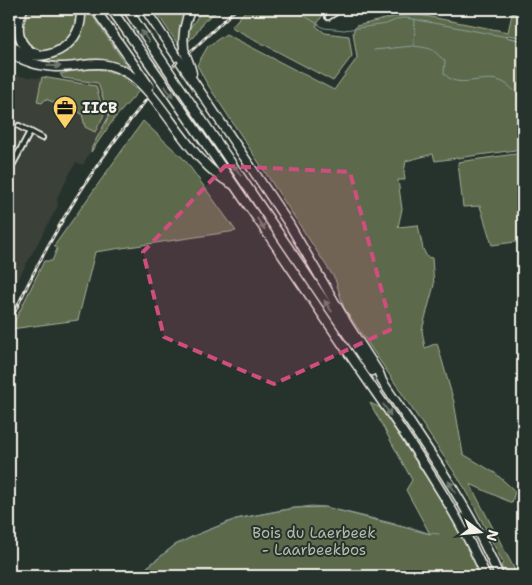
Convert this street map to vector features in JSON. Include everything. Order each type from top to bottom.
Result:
[{"type":"highway","points":[[23,9],[19,23],[19,38],[26,48],[41,55]]},
{"type":"highway","points":[[9,40],[15,48],[23,53],[35,56],[60,50],[72,40],[80,25],[81,9]]},
{"type":"highway","points":[[95,9],[156,96],[158,103]]},
{"type":"highway","points":[[111,9],[384,406],[445,499],[486,576]]},
{"type":"highway","points":[[127,9],[375,376],[382,381]]},
{"type":"highway","points":[[145,9],[300,241],[382,381],[455,492],[487,548],[499,576]]},
{"type":"highway","points":[[191,9],[185,20],[184,49],[191,67],[192,77]]},
{"type":"highway","points":[[185,27],[197,9]]},
{"type":"highway","points":[[9,52],[31,63],[46,66],[57,67],[89,63],[106,64],[130,75],[158,103],[198,154],[220,178],[233,184]]},
{"type":"main road","points":[[9,30],[12,22],[12,11]]},
{"type":"street","points":[[328,17],[342,9]]},
{"type":"street","points":[[19,126],[42,138]]},
{"type":"street","points":[[9,171],[30,132]]},
{"type":"highlighted area","points":[[225,166],[350,172],[392,329],[274,384],[164,337],[143,252]]},
{"type":"shaded area","points":[[9,71],[16,76],[98,83],[109,116],[83,165],[76,162],[57,198],[58,206],[9,296]]},
{"type":"green space","points":[[25,9],[76,9],[76,18],[70,35],[65,41],[50,50],[32,50],[20,34]]},
{"type":"green space","points":[[84,9],[88,9],[131,72],[95,60],[60,63],[37,62],[9,49],[9,45],[29,57],[67,47]]},
{"type":"green space","points":[[154,9],[188,9],[181,49]]},
{"type":"green space","points":[[203,9],[220,9],[204,21],[188,42],[188,31]]},
{"type":"green space","points":[[247,9],[322,9],[324,13],[316,26],[325,33],[349,36],[352,56],[333,81],[231,27]]},
{"type":"green space","points":[[523,9],[523,38],[508,35],[506,37],[523,41],[523,149],[435,161],[433,154],[406,161],[405,180],[398,180],[402,209],[398,227],[418,225],[423,249],[427,257],[432,258],[434,285],[422,330],[425,348],[437,343],[454,402],[463,454],[495,473],[515,491],[512,503],[470,484],[518,576],[506,576],[501,565],[503,563],[466,490],[344,308],[335,279],[206,82],[197,65],[208,46],[226,34],[334,90],[357,58],[353,32],[356,26],[410,13],[508,32],[513,10]]},
{"type":"green space","points":[[98,69],[119,74],[139,91],[114,119],[91,152],[109,116],[98,83],[63,78],[60,74],[76,70]]},
{"type":"green space","points":[[42,77],[96,86],[104,115],[95,132],[85,127],[82,114],[62,102],[55,103],[46,99],[42,103],[37,102]]},
{"type":"green space","points":[[143,121],[185,160],[236,231],[95,252],[78,320],[11,329],[44,261],[52,261],[57,249],[54,246]]},
{"type":"green space","points":[[523,153],[523,241],[492,245],[480,206],[463,207],[458,162]]},
{"type":"green space","name":"Bois du Laerbeek - Laarbeekbos","points":[[370,403],[381,408],[421,470],[459,532],[481,576],[136,576],[175,545],[196,535],[236,519],[294,508],[325,507],[430,534],[406,490],[412,480]]},
{"type":"waterway","points":[[294,9],[324,28],[344,30],[386,24],[401,18],[407,18],[523,40]]},
{"type":"waterway","points":[[415,19],[414,46],[432,50],[445,61],[444,73],[449,78],[463,82],[486,79],[500,81],[511,87],[523,103]]},
{"type":"waterway","points":[[374,50],[413,46]]},
{"type":"waterway","points":[[136,576],[175,545],[196,535],[236,519],[311,506],[325,507],[428,533],[439,534]]},
{"type":"railway","points":[[190,52],[236,9]]},
{"type":"railway","points":[[174,65],[177,62]]},
{"type":"railway","points":[[9,325],[53,236],[70,208],[106,152],[147,99]]},
{"type":"place","name":"IICB","points":[[65,129]]}]
